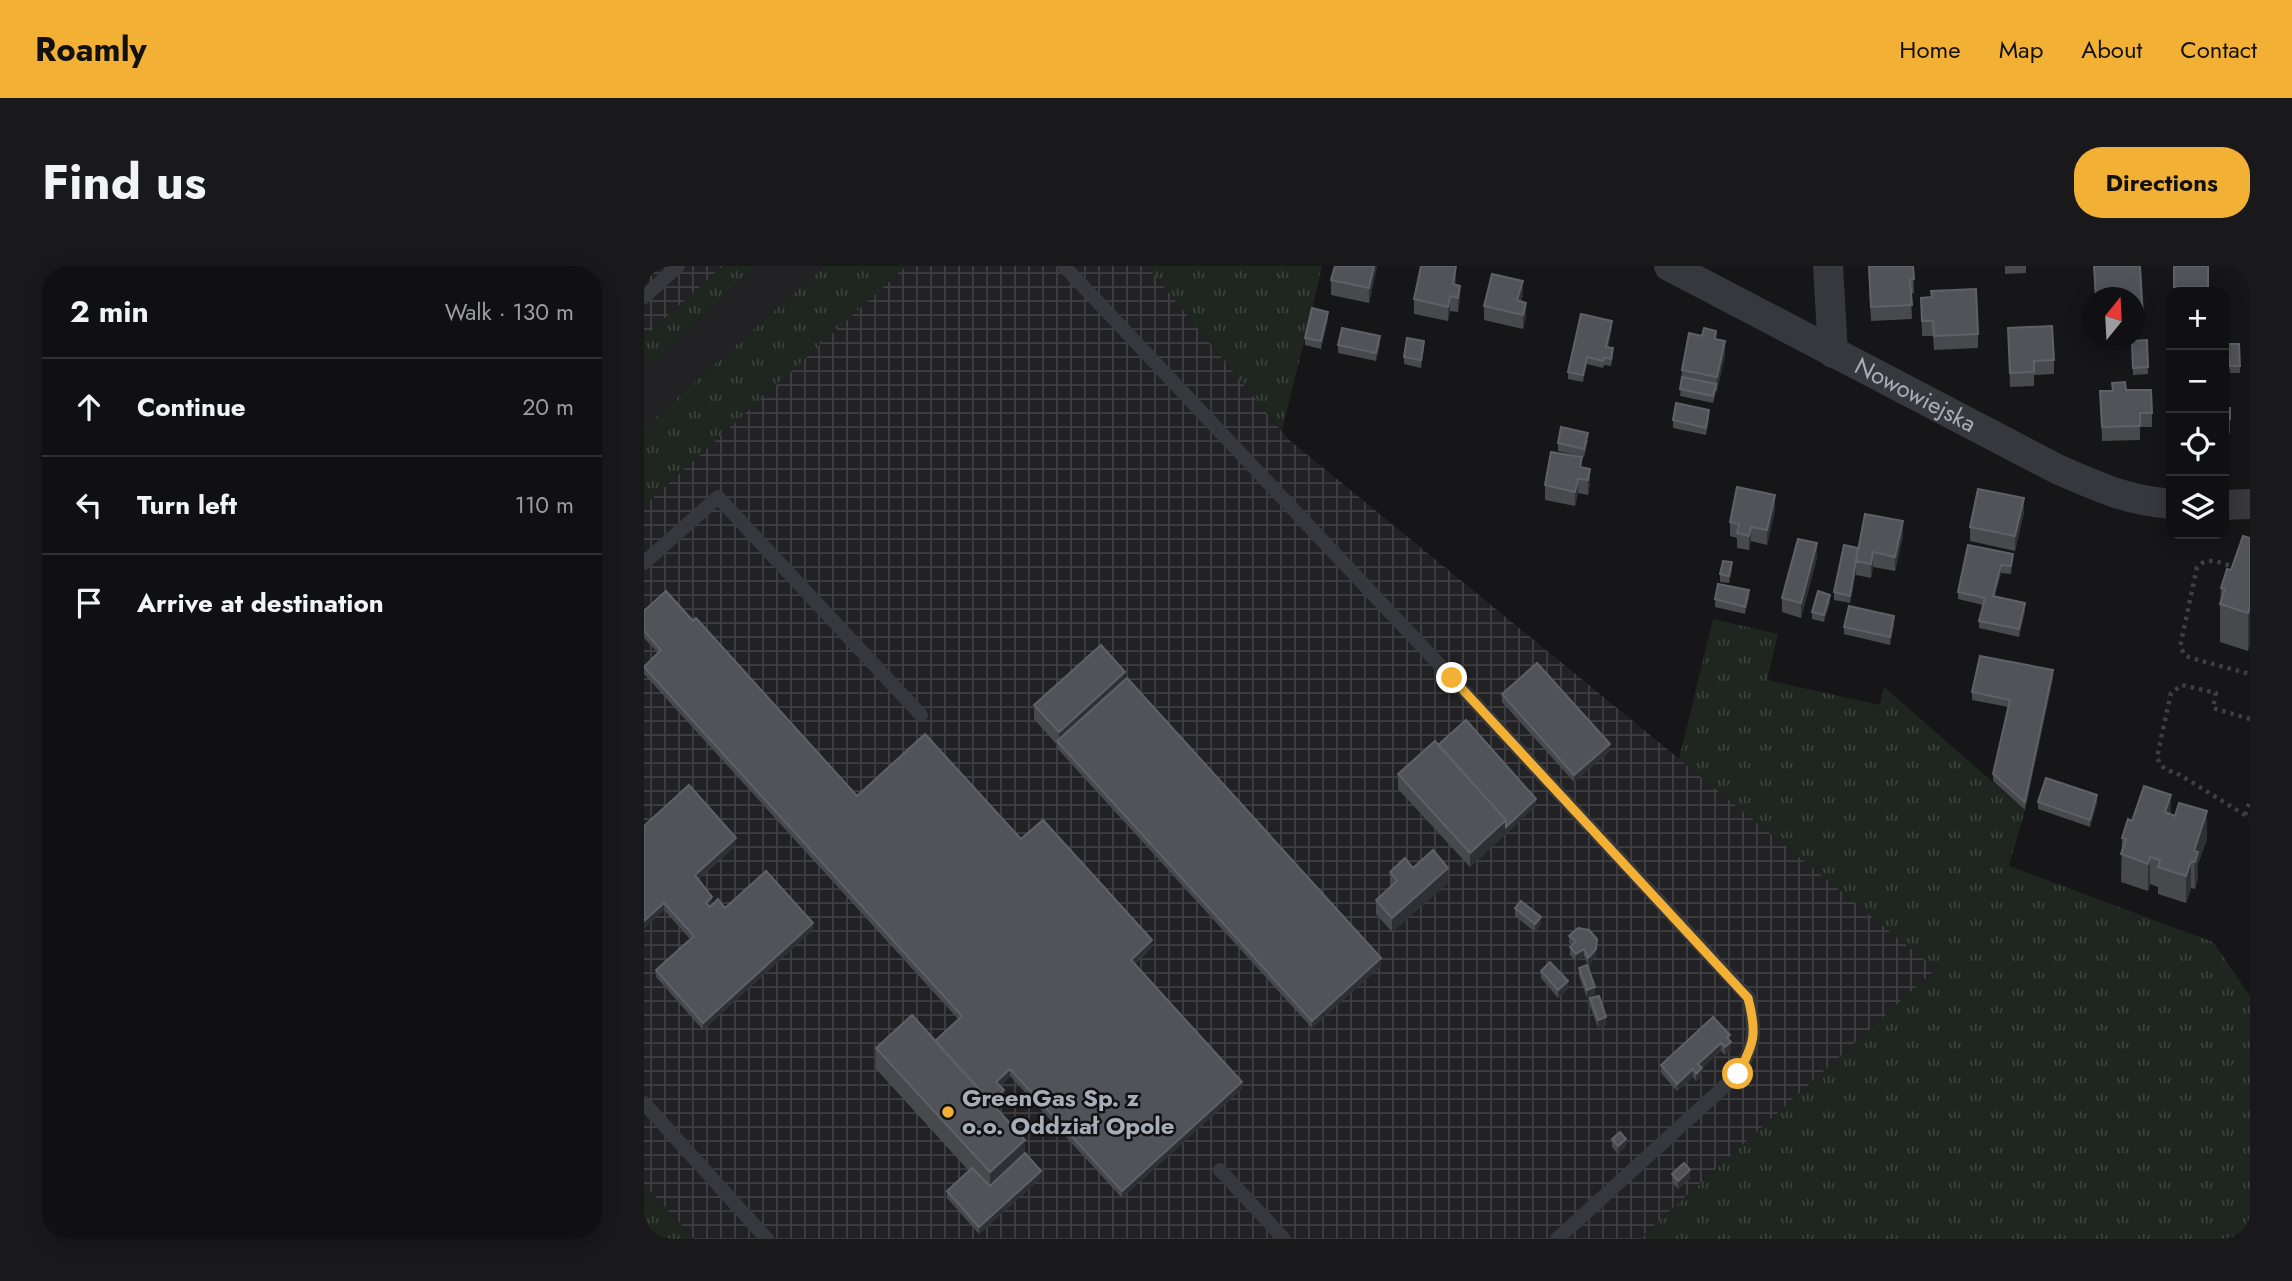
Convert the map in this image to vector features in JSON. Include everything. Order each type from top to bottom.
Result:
[{"type":"street","name":"Nowowiejska","points":[[1669,266],[2057,468],[2101,489],[2140,501],[2166,504]]},
{"type":"street","points":[[1828,266],[1833,353]]},
{"type":"street","points":[[2229,505],[2250,504]]},
{"type":"lane","points":[[644,297],[678,266]]},
{"type":"lane","points":[[1064,266],[1452,678],[1748,998],[1755,1024],[1751,1050],[1738,1074],[1557,1239]]},
{"type":"lane","points":[[644,563],[718,497],[921,715]]},
{"type":"lane","points":[[644,1103],[766,1239]]},
{"type":"lane","points":[[1220,1170],[1284,1239]]},
{"type":"path","points":[[2250,572],[2210,560],[2197,567],[2180,647],[2186,656],[2191,658],[2250,674]]},
{"type":"path","points":[[2250,719],[2213,708],[2216,693],[2182,685],[2171,693],[2157,757],[2165,769],[2180,775],[2247,816],[2250,801]]},
{"type":"shaded area","points":[[644,266],[723,266],[644,337]]},
{"type":"shaded area","points":[[756,266],[824,266],[644,428],[644,370]]},
{"type":"shaded area","points":[[906,266],[1147,266],[1288,439],[1936,969],[1639,1239],[694,1239],[644,1184],[644,506]]},
{"type":"green space","points":[[723,266],[756,266],[644,370],[644,337]]},
{"type":"green space","points":[[824,266],[906,266],[644,506],[644,428]]},
{"type":"green space","points":[[1147,266],[1322,266],[1282,431]]},
{"type":"green space","points":[[1713,619],[1778,634],[1767,680],[1880,705],[1884,687],[2025,810],[2009,866],[2213,942],[2250,996],[2250,1239],[1639,1239],[1936,969],[1679,759]]},
{"type":"green space","points":[[644,1184],[694,1239],[644,1239]]},
{"type":"building","points":[[1335,266],[1374,266],[1369,288],[1331,280]]},
{"type":"building","points":[[1421,266],[1456,266],[1453,284],[1460,286],[1458,298],[1450,296],[1448,307],[1414,299]]},
{"type":"building","points":[[1869,266],[1913,266],[1914,279],[1910,280],[1912,305],[1871,307]]},
{"type":"building","points":[[2094,266],[2140,266],[2141,287],[2095,287]]},
{"type":"building","points":[[2174,266],[2208,266],[2208,287],[2174,287]]},
{"type":"building","points":[[1492,274],[1523,281],[1517,300],[1526,303],[1523,315],[1484,306]]},
{"type":"building","points":[[1976,289],[1978,334],[1934,336],[1933,321],[1922,321],[1921,298],[1932,297],[1931,291]]},
{"type":"building","points":[[1312,308],[1328,312],[1321,341],[1305,338]]},
{"type":"building","points":[[1581,314],[1612,321],[1606,347],[1613,348],[1611,359],[1604,357],[1603,361],[1587,357],[1583,375],[1568,372]]},
{"type":"building","points":[[2052,326],[2054,360],[2034,361],[2034,372],[2010,373],[2008,328]]},
{"type":"building","points":[[1342,328],[1380,336],[1376,353],[1338,345]]},
{"type":"building","points":[[1704,328],[1716,331],[1715,339],[1725,341],[1717,377],[1682,370],[1689,333],[1702,336]]},
{"type":"building","points":[[1407,338],[1424,341],[1421,360],[1404,357]]},
{"type":"building","points":[[2145,340],[2148,367],[2133,368],[2132,350],[2145,350]]},
{"type":"building","points":[[2229,344],[2239,344],[2240,366],[2230,366]]},
{"type":"building","points":[[1682,377],[1716,384],[1713,396],[1680,389]]},
{"type":"building","points":[[2125,382],[2126,390],[2151,390],[2152,413],[2140,413],[2140,426],[2102,427],[2100,391],[2113,391],[2112,383]]},
{"type":"building","points":[[1676,403],[1709,410],[1706,428],[1673,420]]},
{"type":"building","points":[[1561,427],[1588,433],[1584,449],[1558,443]]},
{"type":"building","points":[[1551,452],[1582,457],[1580,467],[1590,469],[1588,480],[1578,479],[1575,492],[1545,485]]},
{"type":"building","points":[[1737,487],[1775,495],[1767,530],[1751,527],[1749,536],[1737,533],[1739,524],[1730,522]]},
{"type":"building","points":[[1978,489],[2024,498],[2015,536],[1970,527]]},
{"type":"building","points":[[1865,514],[1903,521],[1895,557],[1873,552],[1871,564],[1856,561]]},
{"type":"building","points":[[2243,536],[2250,538],[2248,613],[2220,604],[2225,589],[2221,588],[2227,569],[2231,570]]},
{"type":"building","points":[[1798,539],[1817,543],[1801,603],[1782,598]]},
{"type":"building","points":[[1844,545],[1858,548],[1850,596],[1834,592]]},
{"type":"building","points":[[1968,545],[2013,554],[2011,566],[2001,565],[1993,596],[2025,603],[2019,629],[1979,621],[1985,598],[1958,592]]},
{"type":"building","points":[[1723,561],[1732,562],[1729,576],[1720,574]]},
{"type":"building","points":[[1718,584],[1749,590],[1745,607],[1715,599]]},
{"type":"building","points":[[666,591],[693,621],[696,618],[857,796],[925,734],[1021,839],[1043,820],[1152,940],[1131,960],[1242,1082],[1122,1191],[1010,1069],[996,1082],[1004,1090],[991,1102],[935,1041],[962,1016],[644,667],[661,650],[644,631],[644,611]]},
{"type":"building","points":[[1818,591],[1830,595],[1824,615],[1812,612]]},
{"type":"building","points":[[1849,606],[1894,616],[1890,637],[1844,627]]},
{"type":"building","points":[[1101,645],[1125,672],[1059,732],[1034,705]]},
{"type":"building","points":[[1980,656],[2053,670],[2025,802],[1993,774],[2010,700],[1972,692]]},
{"type":"building","points":[[1537,663],[1610,744],[1574,775],[1502,694]]},
{"type":"building","points":[[1127,678],[1381,958],[1312,1021],[1057,741]]},
{"type":"building","points":[[1466,720],[1536,799],[1506,827],[1506,820],[1438,745]]},
{"type":"building","points":[[1435,741],[1506,820],[1470,853],[1398,774]]},
{"type":"building","points":[[2046,778],[2097,795],[2090,820],[2038,802]]},
{"type":"building","points":[[689,785],[736,838],[695,875],[712,897],[706,903],[710,907],[718,899],[725,908],[766,871],[813,923],[703,1023],[656,970],[694,936],[664,903],[644,921],[644,826]]},
{"type":"building","points":[[2144,786],[2171,795],[2165,812],[2175,816],[2179,803],[2207,811],[2194,851],[2198,852],[2195,862],[2191,861],[2186,876],[2158,867],[2160,860],[2150,857],[2148,864],[2121,854],[2126,839],[2122,838],[2128,819],[2132,821]]},
{"type":"building","points":[[1433,850],[1448,868],[1392,918],[1376,900],[1397,881],[1390,872],[1405,858],[1413,868]]},
{"type":"building","points":[[1521,901],[1541,917],[1535,924],[1515,908]]},
{"type":"building","points":[[1578,928],[1589,930],[1597,939],[1596,949],[1588,958],[1584,949],[1576,954],[1570,947],[1576,941],[1569,936]]},
{"type":"building","points":[[1550,962],[1568,981],[1558,990],[1541,971]]},
{"type":"building","points":[[1587,965],[1595,987],[1587,990],[1579,968]]},
{"type":"building","points":[[1599,996],[1606,1017],[1598,1020],[1590,998]]},
{"type":"building","name":"GreenGas Sp. z o.o. Oddział Opole","points":[[912,1015],[1025,1140],[990,1172],[876,1048]]},
{"type":"building","points":[[1713,1017],[1730,1035],[1727,1038],[1731,1042],[1725,1047],[1721,1043],[1698,1064],[1702,1068],[1696,1074],[1693,1069],[1677,1084],[1661,1065]]},
{"type":"building","points":[[1620,1132],[1626,1139],[1618,1146],[1612,1139]]},
{"type":"building","points":[[1025,1153],[1041,1171],[979,1227],[947,1191],[972,1168],[990,1186]]},
{"type":"building","points":[[1684,1163],[1690,1170],[1678,1181],[1672,1174]]},
{"type":"place","name":"GreenGas Sp. z o.o. Oddział Opole","points":[[948,1112]]},
{"type":"route","points":[[1452,678],[1748,998],[1755,1024],[1751,1050],[1738,1074]]}]
